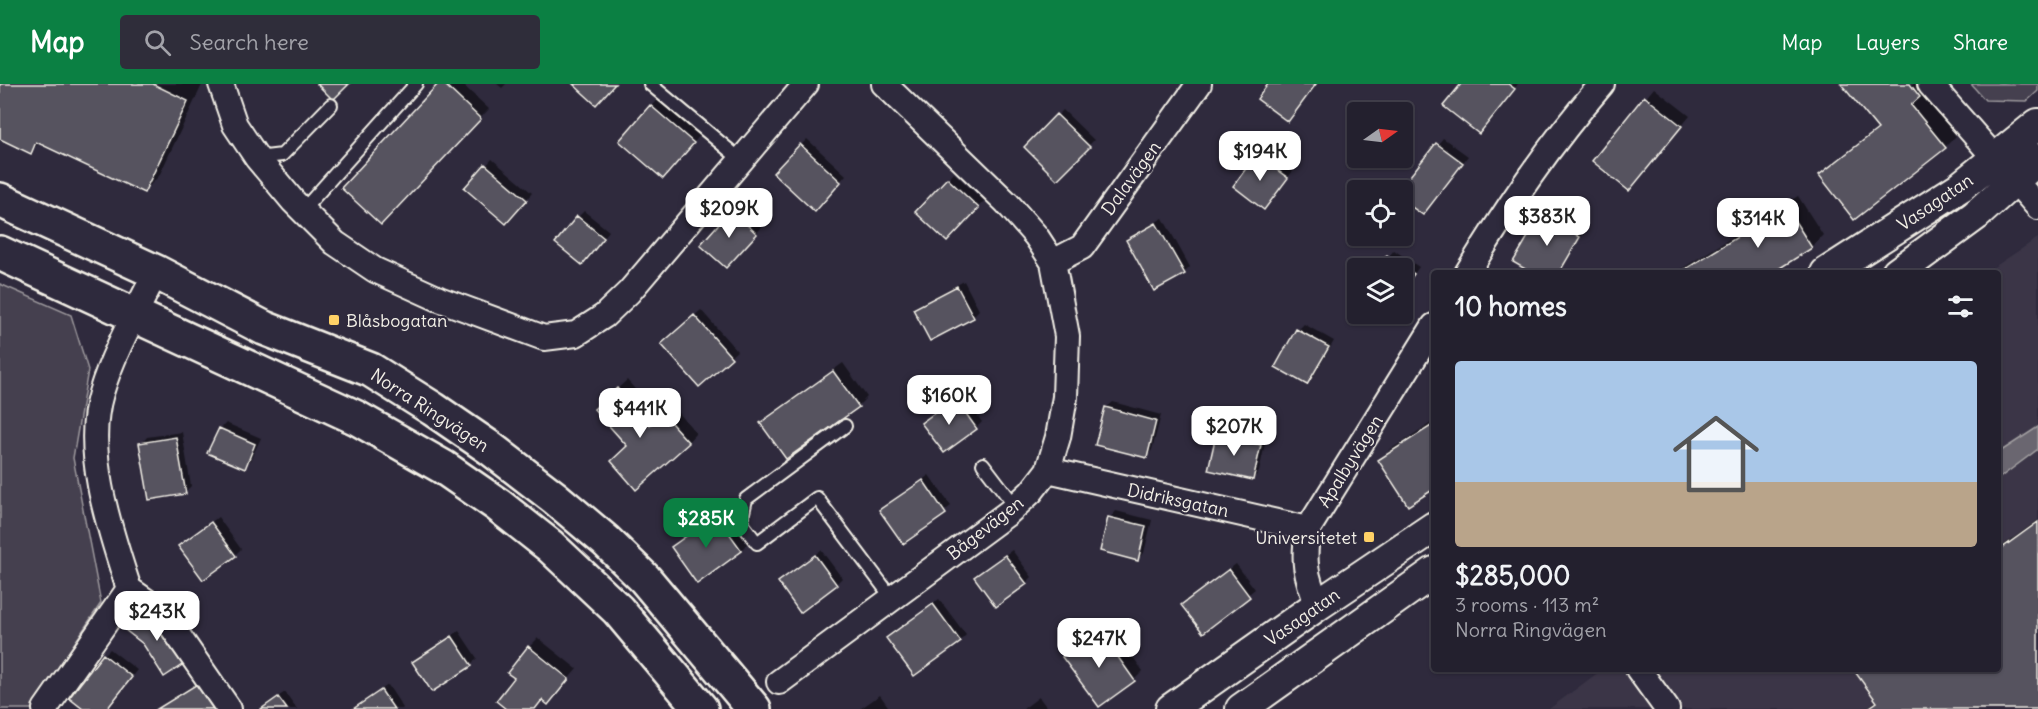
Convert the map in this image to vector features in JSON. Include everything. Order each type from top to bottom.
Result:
[{"type":"main road","name":"Norra Ringvägen","points":[[4,200],[156,272],[264,328],[371,370],[490,448],[606,541],[645,579],[754,709]]},
{"type":"main road","points":[[0,253],[357,418],[443,467],[498,505],[550,546],[618,610],[701,709]]},
{"type":"street","points":[[221,84],[235,125],[256,158],[302,211],[334,243],[375,270],[439,299],[544,338],[576,334],[604,316],[629,292],[806,84]]},
{"type":"street","name":"Bågevägen","points":[[780,682],[1031,492],[1048,470],[1058,437],[1066,387],[1067,336],[1053,261],[1036,236],[1006,202],[884,84]]},
{"type":"street","name":"Dalavägen","points":[[1053,261],[1082,247],[1199,84]]},
{"type":"street","points":[[1469,270],[1516,194],[1563,129],[1602,84]]},
{"type":"street","points":[[1930,84],[2038,207]]},
{"type":"street","name":"Vasagatan","points":[[1831,270],[1960,187],[2038,124]]},
{"type":"street","name":"Vasagatan","points":[[1901,270],[1976,215],[2038,159]]},
{"type":"street","points":[[156,272],[114,357],[101,393],[95,437],[97,465],[113,541],[129,589],[155,607],[166,618],[230,709]]},
{"type":"street","name":"Apalbyvägen","points":[[1318,605],[1309,583],[1304,556],[1308,529],[1431,331]]},
{"type":"street","name":"Didriksgatan","points":[[1048,470],[1308,529]]},
{"type":"street","name":"Vasagatan","points":[[1171,709],[1318,605],[1431,529]]},
{"type":"street","points":[[1241,709],[1431,574]]},
{"type":"street","points":[[45,709],[129,589]]},
{"type":"street","points":[[1640,672],[1667,709]]},
{"type":"lane","points":[[302,211],[416,84]]},
{"type":"lane","points":[[650,84],[741,160]]},
{"type":"lane","points":[[256,158],[282,155],[331,105]]},
{"type":"lane","points":[[845,426],[746,499],[741,522],[757,543],[817,498],[892,598]]},
{"type":"lane","points":[[983,464],[1015,506]]},
{"type":"shaded area","points":[[1971,84],[2038,84],[2038,91],[2027,101],[1985,100]]},
{"type":"shaded area","points":[[2038,238],[2038,709],[1549,709],[1599,672],[2001,672],[2001,270],[1990,270]]},
{"type":"shaded area","points":[[0,284],[71,315],[88,370],[73,458],[101,603],[31,709],[0,709]]},
{"type":"shaded area","points":[[2038,427],[2038,449],[2001,477],[2001,451]]},
{"type":"building","points":[[0,84],[153,84],[188,101],[144,193],[36,142],[31,154],[0,139]]},
{"type":"building","points":[[317,84],[349,84],[333,100]]},
{"type":"building","points":[[438,84],[444,84],[481,119],[381,225],[341,188]]},
{"type":"building","points":[[573,84],[615,84],[596,105]]},
{"type":"building","points":[[1268,84],[1316,84],[1288,122],[1257,99]]},
{"type":"building","points":[[1461,84],[1508,84],[1515,89],[1479,134],[1443,106]]},
{"type":"building","points":[[1841,84],[1910,84],[1920,97],[1911,105],[1946,148],[1854,220],[1819,175],[1878,129]]},
{"type":"building","points":[[1644,96],[1682,126],[1629,191],[1592,161]]},
{"type":"building","points":[[650,105],[694,143],[663,179],[619,141]]},
{"type":"building","points":[[1056,114],[1090,147],[1057,180],[1024,147]]},
{"type":"building","points":[[1436,143],[1463,163],[1423,215],[1413,208],[1413,180],[1407,180]]},
{"type":"building","points":[[800,144],[841,182],[815,212],[773,173]]},
{"type":"building","points":[[1256,155],[1288,178],[1264,210],[1233,186]]},
{"type":"building","points":[[485,164],[527,200],[506,224],[464,188]]},
{"type":"building","points":[[947,178],[979,208],[947,242],[915,212]]},
{"type":"building","points":[[1786,207],[1812,248],[1777,270],[1684,270]]},
{"type":"building","points":[[731,210],[757,234],[726,268],[700,245]]},
{"type":"building","points":[[1542,213],[1580,237],[1561,270],[1527,270],[1513,262]]},
{"type":"building","points":[[577,216],[604,238],[582,265],[555,243]]},
{"type":"building","points":[[1156,223],[1185,274],[1154,291],[1126,240]]},
{"type":"building","points":[[957,286],[974,318],[930,341],[913,309]]},
{"type":"building","points":[[694,315],[732,358],[699,387],[661,344]]},
{"type":"building","points":[[1296,329],[1329,347],[1307,385],[1275,367]]},
{"type":"building","points":[[833,371],[859,407],[786,459],[760,423]]},
{"type":"building","points":[[617,388],[650,425],[663,414],[689,443],[636,490],[611,461],[627,446],[594,409]]},
{"type":"building","points":[[955,398],[977,429],[944,453],[921,423]]},
{"type":"building","points":[[1105,407],[1156,421],[1147,458],[1095,445]]},
{"type":"building","points":[[1431,426],[1431,491],[1408,506],[1378,460]]},
{"type":"building","points":[[219,428],[255,444],[245,469],[207,453]]},
{"type":"building","points":[[1216,435],[1261,445],[1253,480],[1208,470]]},
{"type":"building","points":[[176,437],[186,494],[149,500],[139,443]]},
{"type":"building","points":[[923,480],[946,514],[903,544],[879,510]]},
{"type":"building","points":[[716,515],[742,551],[697,584],[671,547]]},
{"type":"building","points":[[1108,517],[1146,526],[1138,561],[1100,551]]},
{"type":"building","points":[[211,522],[236,556],[203,580],[178,546]]},
{"type":"building","points":[[2038,522],[2038,709],[1867,709],[1877,702],[1855,672],[2001,672],[2001,549]]},
{"type":"building","points":[[815,555],[837,585],[800,613],[778,582]]},
{"type":"building","points":[[1005,555],[1027,584],[996,607],[974,577]]},
{"type":"building","points":[[1229,569],[1250,597],[1203,633],[1181,605]]},
{"type":"building","points":[[933,604],[961,642],[914,676],[886,638]]},
{"type":"building","points":[[142,606],[191,659],[164,677],[143,644],[124,629]]},
{"type":"building","points":[[1099,630],[1135,681],[1099,707],[1062,657]]},
{"type":"building","points":[[452,636],[472,666],[432,692],[412,662]]},
{"type":"building","points":[[528,646],[569,679],[548,705],[542,700],[535,709],[506,709],[496,701],[514,678],[507,673]]},
{"type":"building","points":[[103,654],[132,677],[107,709],[83,709],[69,698]]},
{"type":"building","points":[[207,678],[226,709],[157,709]]},
{"type":"building","points":[[381,690],[394,709],[353,709]]},
{"type":"building","points":[[278,697],[287,709],[261,709]]},
{"type":"place","name":"Blåsbogatan","points":[[334,320]]},
{"type":"place","name":"Universitetet","points":[[1369,537]]}]
